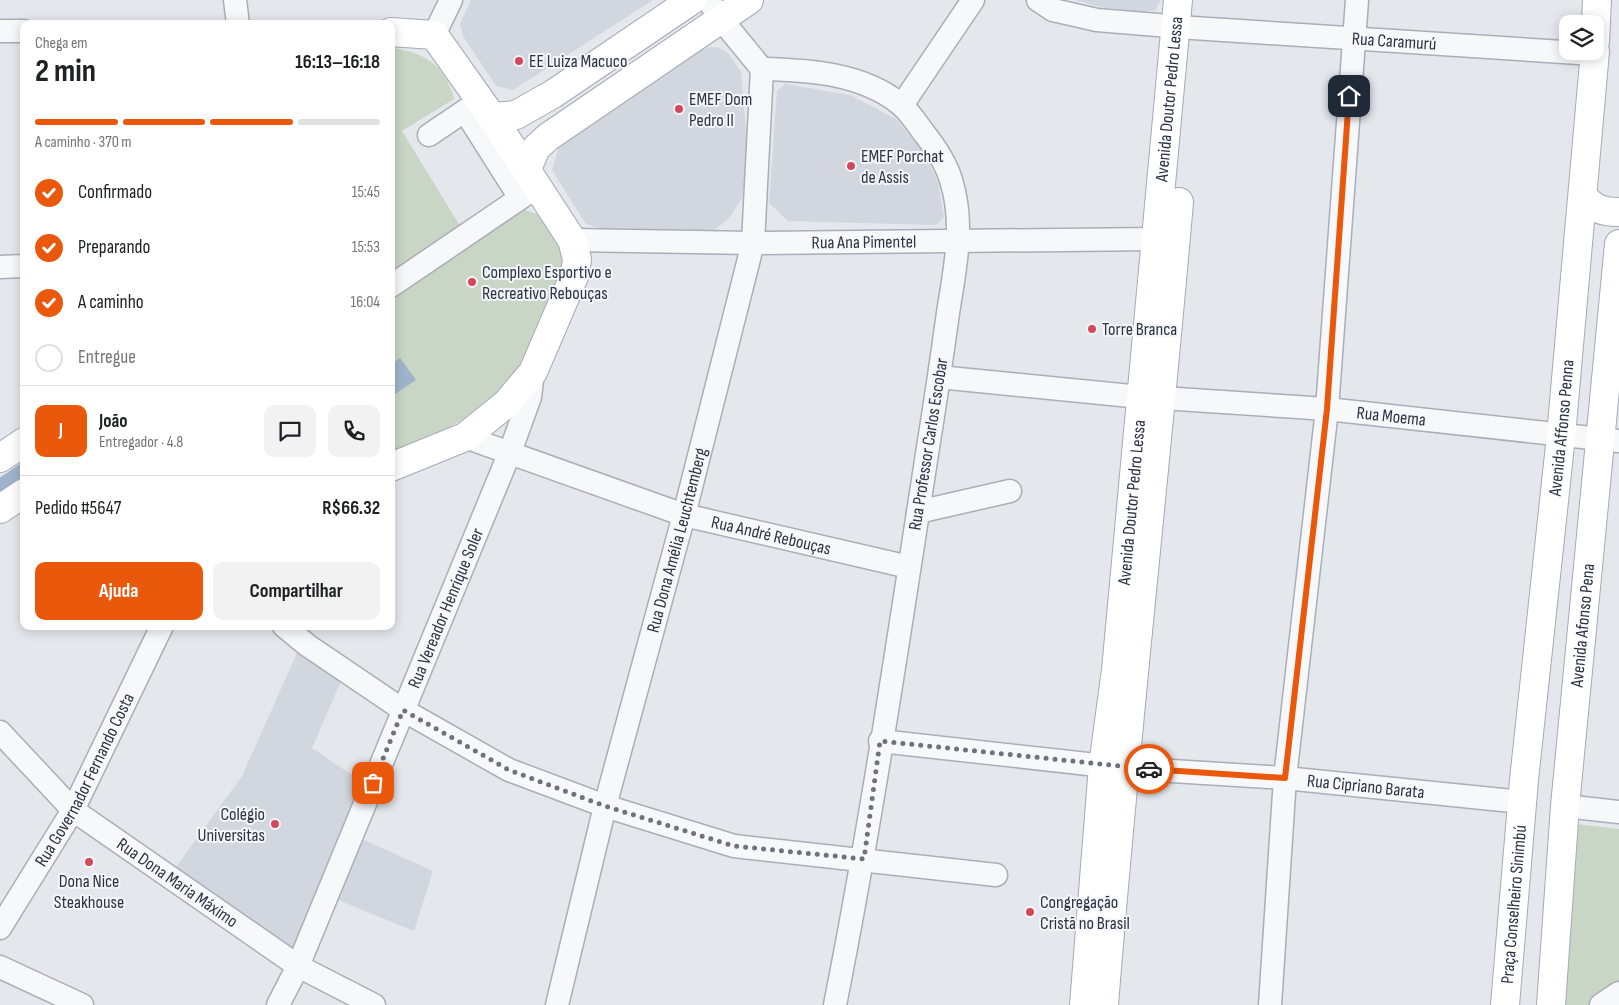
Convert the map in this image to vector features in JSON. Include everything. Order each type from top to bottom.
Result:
[{"type":"main road","points":[[479,109],[516,115],[589,71],[692,0]]},
{"type":"main road","points":[[528,184],[536,148],[548,137],[714,10],[749,0]]},
{"type":"main road","name":"Avenida Doutor Pedro Lessa","points":[[1084,1005],[1114,767],[1152,397],[1184,28],[1178,0]]},
{"type":"main road","name":"Avenida Doutor Pedro Lessa","points":[[1152,397],[1156,239],[1184,28],[1196,0]]},
{"type":"main road","name":"Avenida Affonso Penna","points":[[1596,15],[1597,0]]},
{"type":"main road","points":[[395,32],[434,35],[528,184],[572,240],[577,259],[575,274],[533,372],[506,404],[465,437],[395,465]]},
{"type":"main road","name":"Avenida Affonso Penna","points":[[1522,802],[1561,436],[1594,60]]},
{"type":"main road","points":[[529,106],[548,137]]},
{"type":"main road","points":[[1583,196],[1601,212],[1619,212]]},
{"type":"main road","name":"Avenida Afonso Pena","points":[[1551,1005],[1564,806],[1610,440],[1619,244]]},
{"type":"main road","points":[[0,458],[20,445]]},
{"type":"main road","points":[[0,508],[20,496]]},
{"type":"main road","name":"Avenida Doutor Pedro Lessa","points":[[1104,1005],[1114,767]]},
{"type":"main road","name":"Praça Conselheiro Sinimbú","points":[[1505,1005],[1522,802]]},
{"type":"street","points":[[226,20],[228,0]]},
{"type":"street","points":[[235,0],[238,20]]},
{"type":"street","points":[[434,35],[451,0]]},
{"type":"street","points":[[902,105],[973,0]]},
{"type":"street","name":"Rua Caramurú","points":[[1038,0],[1053,10],[1097,20],[1184,28],[1559,47]]},
{"type":"street","points":[[1270,1005],[1285,778],[1327,409],[1357,0]]},
{"type":"street","points":[[714,10],[762,70]]},
{"type":"street","points":[[0,31],[20,31]]},
{"type":"street","name":"Rua Professor Carlos Escobar","points":[[762,70],[799,70],[823,73],[884,93],[902,105],[941,156],[951,179],[958,212],[959,240],[939,377],[880,741],[864,859],[835,1005]]},
{"type":"street","name":"Rua Dona Amélia Leuchtemberg","points":[[557,1005],[605,806],[684,515],[753,243],[762,70]]},
{"type":"street","points":[[429,136],[479,109]]},
{"type":"street","points":[[395,283],[528,184]]},
{"type":"street","name":"Rua Ana Pimentel","points":[[572,240],[753,243],[1156,239]]},
{"type":"street","points":[[5,274],[20,268]]},
{"type":"street","name":"Rua Vereador Henrique Soler","points":[[278,1005],[298,966],[510,452],[530,397],[533,372]]},
{"type":"street","name":"Rua Moema","points":[[939,377],[1152,397],[1327,409],[1610,440]]},
{"type":"street","name":"Rua André Rebouças","points":[[465,437],[684,515],[909,567]]},
{"type":"street","points":[[918,512],[1010,491]]},
{"type":"street","name":"Rua Governador Fernando Costa","points":[[0,928],[74,810],[160,630]]},
{"type":"street","points":[[289,630],[307,645],[403,710],[509,770],[605,806],[734,846],[996,875]]},
{"type":"street","name":"Rua Dona Maria Máximo","points":[[0,732],[74,810],[298,966],[374,1005]]},
{"type":"street","name":"Rua Cipriano Barata","points":[[880,741],[1114,767],[1285,778],[1522,802]]},
{"type":"street","points":[[1564,806],[1619,812]]},
{"type":"street","points":[[0,967],[82,1005]]},
{"type":"street","points":[[1601,1005],[1619,993]]},
{"type":"shaded area","name":"EE Luiza Macuco","points":[[471,0],[653,0],[513,90],[496,86],[463,36],[460,24]]},
{"type":"shaded area","points":[[1075,0],[1161,0],[1155,10],[1146,12],[1101,7]]},
{"type":"shaded area","name":"EMEF Dom Pedro II","points":[[711,47],[719,48],[728,53],[741,72],[748,158],[742,198],[729,218],[714,230],[600,228],[586,224],[552,170],[559,147],[701,50]]},
{"type":"shaded area","name":"EMEF Porchat de Assis","points":[[785,84],[850,95],[896,119],[922,150],[938,182],[944,217],[936,225],[788,221],[769,203],[777,91]]},
{"type":"shaded area","name":"Colégio Universitas","points":[[298,651],[341,681],[312,748],[361,781],[293,949],[176,867],[242,776]]},
{"type":"shaded area","points":[[362,839],[433,871],[414,931],[338,900]]},
{"type":"green space","name":"Complexo Esportivo e Recreativo Rebouças","points":[[395,49],[414,53],[431,62],[439,69],[450,87],[454,99],[402,131],[468,239],[520,208],[542,216],[564,254],[565,266],[519,366],[481,410],[428,438],[395,450]]},
{"type":"green space","points":[[1575,824],[1619,829],[1619,1005],[1561,1005]]},
{"type":"water","points":[[400,358],[416,380],[395,394],[395,361]]},
{"type":"waterway","points":[[0,487],[20,474]]},
{"type":"way so far","points":[[373,783],[403,710],[509,770],[605,806],[734,846],[864,859],[880,741],[1114,767],[1149,769]]},
{"type":"place","name":"EE Luiza Macuco","points":[[519,61]]},
{"type":"place","name":"EMEF Dom Pedro II","points":[[679,109]]},
{"type":"place","name":"EMEF Porchat de Assis","points":[[851,166]]},
{"type":"place","name":"Complexo Esportivo e Recreativo Rebouças","points":[[472,282]]},
{"type":"place","name":"Torre Branca","points":[[1092,329]]},
{"type":"place","name":"Colégio Universitas","points":[[275,824]]},
{"type":"place","name":"Dona Nice Steakhouse","points":[[89,862]]},
{"type":"place","name":"Congregação Cristã no Brasil","points":[[1030,912]]},
{"type":"route","points":[[1149,769],[1285,778],[1327,409],[1349,96]]}]
